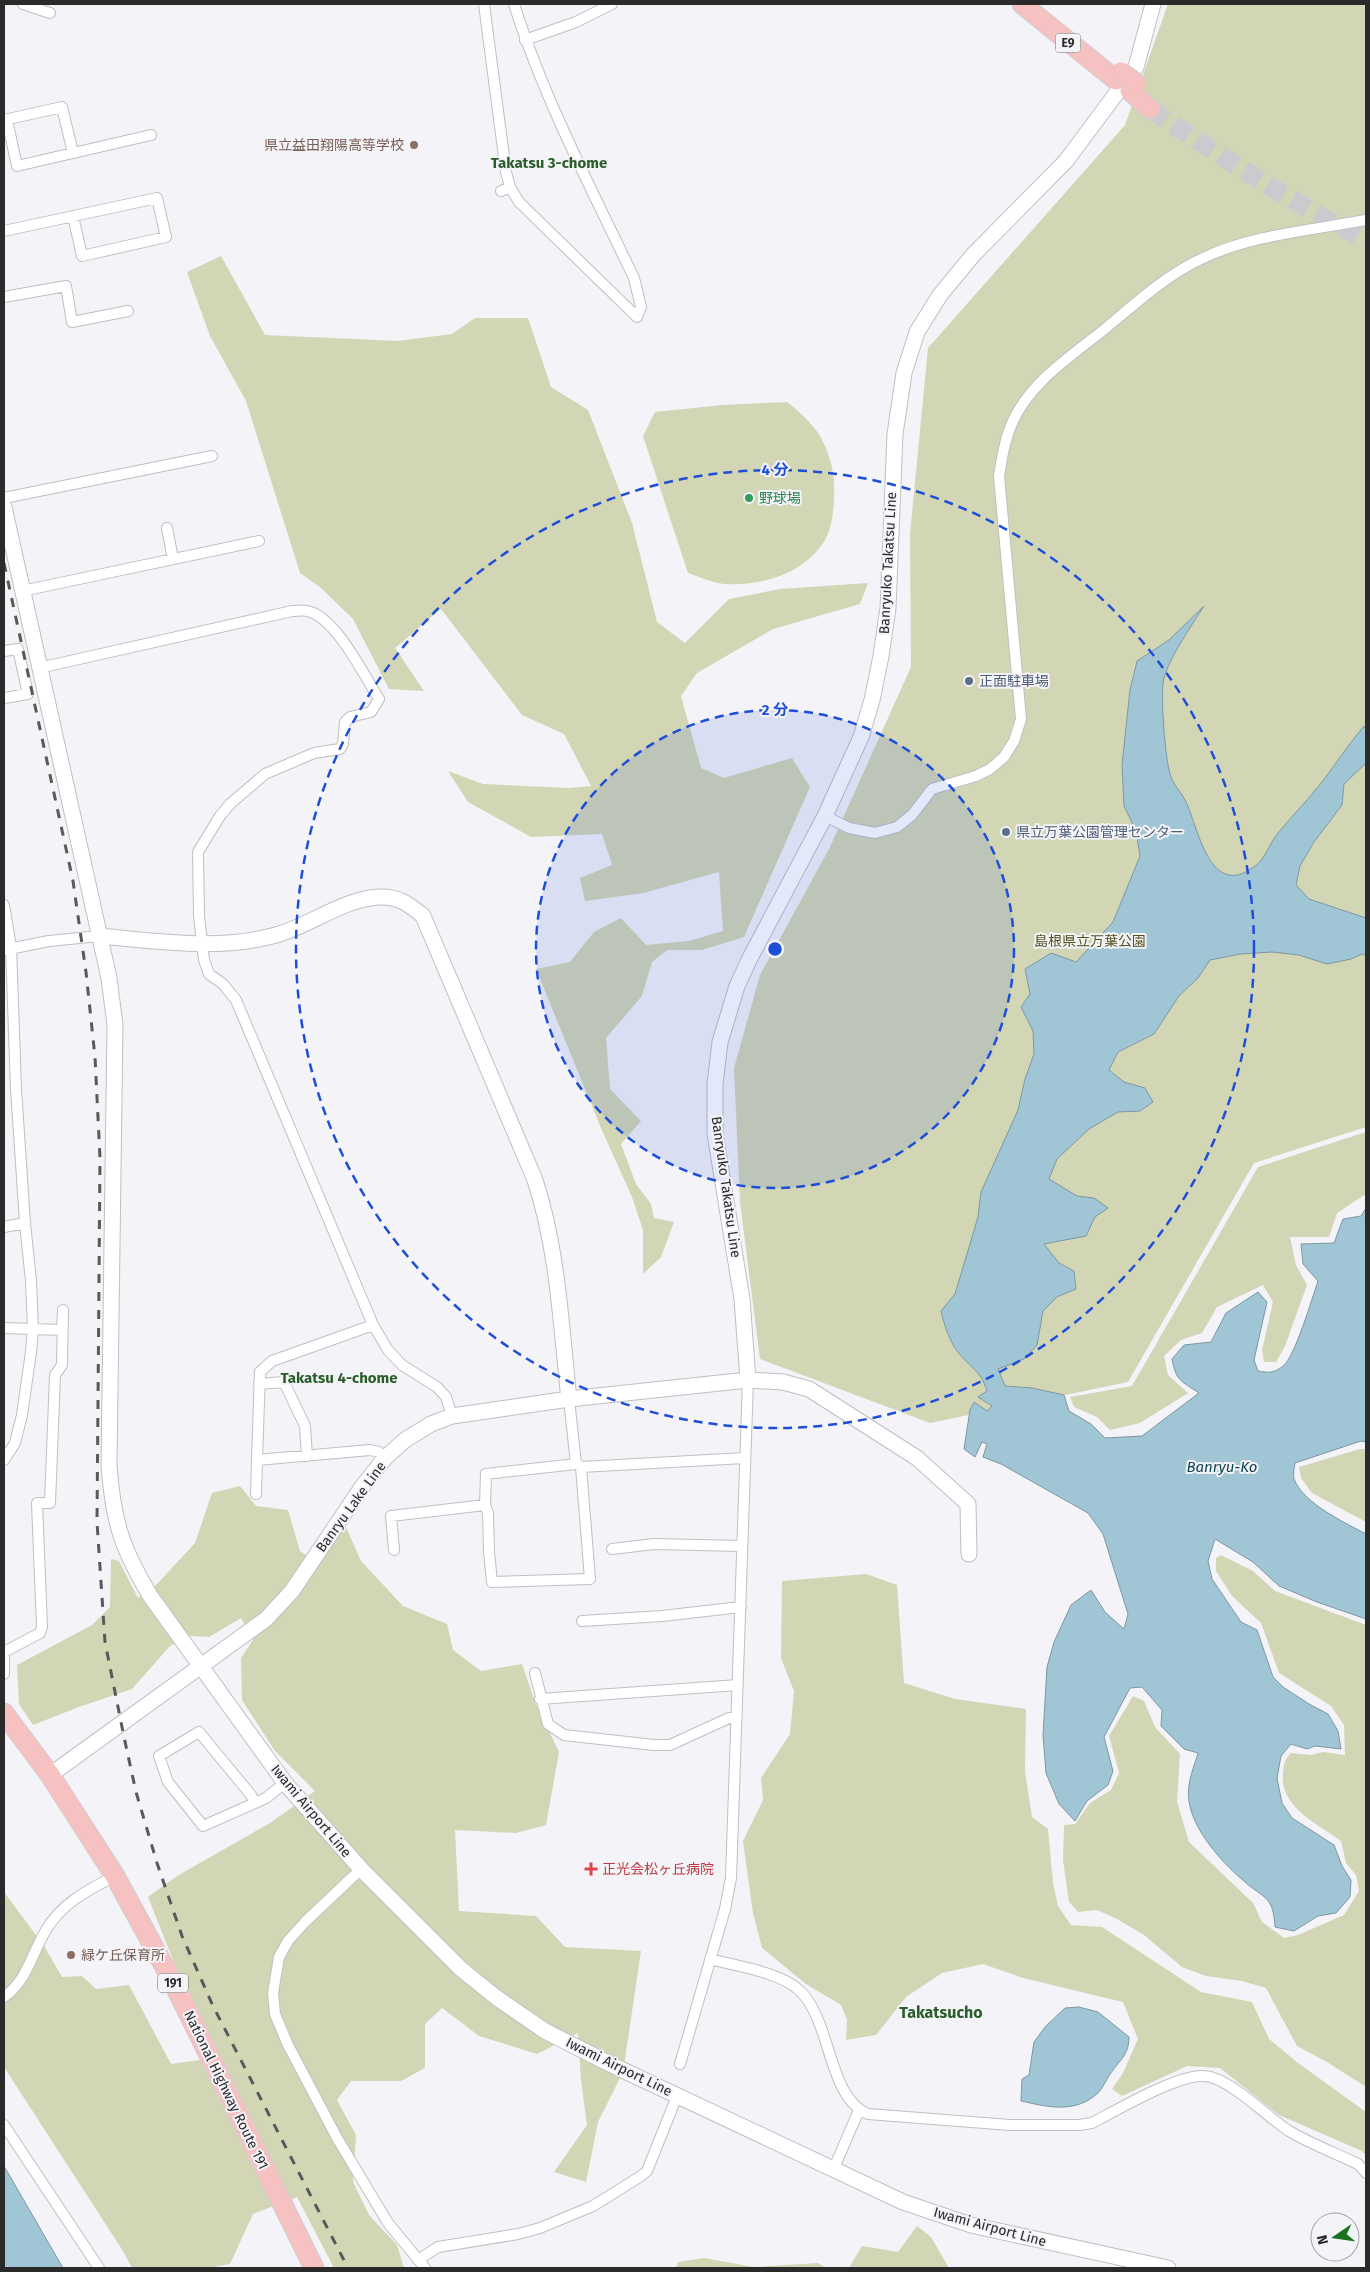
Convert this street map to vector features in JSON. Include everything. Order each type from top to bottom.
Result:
[{"type":"highway","name":"E9","points":[[1022,4],[1126,82]]},
{"type":"highway","name":"E9","points":[[1033,4],[1152,104]]},
{"type":"highway","name":"National Highway Route 191","points":[[4,1713],[50,1775],[114,1876],[175,1986],[314,2268]]},
{"type":"main road","name":"Banryuko Takatsu Line","points":[[748,1380],[742,1299],[715,1134],[714,1084],[720,1042],[737,986],[825,816],[861,737],[872,700],[882,656],[888,608],[895,434],[904,373],[917,332],[940,295],[973,254],[1066,161],[1110,105],[1136,67],[1153,4]]},
{"type":"main road","name":"Iwami Airport Line","points":[[4,506],[109,978],[115,1025],[110,1465],[112,1498],[120,1536],[133,1567],[151,1597],[285,1783],[361,1869],[461,1969],[497,1998],[545,2031],[677,2096],[903,2202],[971,2225],[1168,2268]]},
{"type":"main road","points":[[99,936],[203,944],[239,943],[278,935],[349,904],[377,897],[394,897],[409,904],[423,916],[535,1180],[544,1207],[550,1235],[569,1399]]},
{"type":"main road","name":"Banryu Lake Line","points":[[50,1775],[266,1619],[292,1591],[362,1487],[385,1458],[405,1440],[431,1424],[452,1416],[569,1399],[748,1380],[783,1382],[809,1389],[917,1458],[968,1504],[969,1554]]},
{"type":"street","points":[[22,4],[50,13]]},
{"type":"street","points":[[484,4],[506,172],[506,189],[558,242],[637,317],[642,307],[634,278],[525,40],[514,4]]},
{"type":"street","points":[[525,40],[576,22],[612,4]]},
{"type":"street","points":[[73,153],[62,107],[6,120],[17,166],[151,135]]},
{"type":"street","points":[[4,230],[157,198],[166,237],[82,256],[73,216]]},
{"type":"street","points":[[825,816],[849,828],[874,833],[897,827],[912,815],[932,789],[990,769],[1004,757],[1014,741],[1021,719],[1000,476],[1004,444],[1013,420],[1026,398],[1048,376],[1169,276],[1201,258],[1236,245],[1366,220]]},
{"type":"street","points":[[4,297],[66,286],[72,322],[128,311]]},
{"type":"street","points":[[4,498],[212,456]]},
{"type":"street","points":[[167,528],[173,559]]},
{"type":"street","points":[[22,591],[259,540]]},
{"type":"street","points":[[39,668],[292,611],[307,610],[320,616],[334,627],[379,699],[371,712],[350,717],[345,722],[343,744],[340,749],[314,754],[265,774],[230,804],[220,816],[198,852],[198,916],[204,960],[209,974],[223,984],[236,1000],[373,1325],[388,1350],[402,1365],[437,1388],[446,1397],[452,1416]]},
{"type":"street","points":[[4,651],[18,649],[28,694],[4,698]]},
{"type":"street","points":[[4,905],[24,1223],[32,1281],[31,1352],[22,1415],[15,1443],[4,1460]]},
{"type":"street","points":[[7,948],[99,936]]},
{"type":"street","points":[[4,1227],[24,1223]]},
{"type":"street","points":[[4,1328],[32,1329],[62,1330],[62,1310],[62,1365],[55,1376],[50,1502],[37,1502],[42,1627],[40,1633],[4,1652]]},
{"type":"street","points":[[256,1494],[260,1372],[272,1361],[373,1325]]},
{"type":"street","points":[[680,2064],[731,1878],[748,1380]]},
{"type":"street","points":[[259,1384],[284,1382],[304,1426],[307,1456]]},
{"type":"street","points":[[569,1399],[579,1465],[590,1579],[492,1582],[488,1552],[488,1513],[485,1506],[486,1474],[579,1465],[745,1458]]},
{"type":"street","points":[[257,1460],[370,1450],[379,1452],[385,1458]]},
{"type":"street","points":[[394,1550],[391,1516],[485,1506]]},
{"type":"street","points":[[612,1549],[654,1544],[742,1546]]},
{"type":"street","points":[[582,1621],[662,1616],[741,1607]]},
{"type":"street","points":[[4,1648],[4,1674]]},
{"type":"street","points":[[535,1673],[548,1724],[564,1734],[654,1745],[670,1745],[729,1718],[736,1717]]},
{"type":"street","points":[[540,1698],[738,1685]]},
{"type":"street","points":[[255,1803],[251,1795],[199,1732],[159,1756],[168,1782],[204,1826],[255,1803],[266,1798],[285,1783]]},
{"type":"street","points":[[361,1869],[305,1922],[288,1941],[279,1957],[273,1993],[275,2014],[280,2030],[337,2138],[388,2223],[422,2264],[438,2247],[518,2234],[540,2228],[593,2206],[641,2176],[647,2170],[677,2096]]},
{"type":"street","points":[[4,1997],[14,1990],[29,1966],[46,1930],[56,1916],[74,1898],[114,1876]]},
{"type":"street","points":[[710,1959],[784,1980],[800,1990],[810,2004],[818,2021],[844,2093],[859,2110],[868,2114],[1010,2125],[1079,2125],[1092,2123],[1172,2084],[1194,2076],[1205,2076],[1220,2080],[1289,2131],[1358,2164],[1366,2173]]},
{"type":"street","points":[[834,2168],[859,2110]]},
{"type":"street","points":[[4,2125],[99,2268]]},
{"type":"green space","name":"島根県立万葉公園","points":[[1168,4],[1366,4],[1366,1127],[1254,1163],[1128,1382],[930,1423],[760,1359],[740,1202],[734,1068],[760,975],[829,849],[911,667],[910,534],[928,348],[1125,125]]},
{"type":"green space","points":[[221,256],[265,335],[398,341],[452,334],[475,318],[528,318],[551,387],[588,410],[632,523],[657,622],[685,643],[729,599],[780,589],[868,583],[860,604],[773,629],[697,673],[681,696],[701,768],[724,778],[792,758],[810,787],[744,937],[702,950],[667,950],[652,962],[642,996],[606,1038],[610,1089],[641,1121],[621,1144],[636,1184],[651,1204],[654,1218],[674,1222],[661,1257],[643,1274],[643,1230],[632,1197],[601,1128],[536,969],[570,962],[594,932],[621,918],[646,945],[689,941],[723,931],[719,872],[643,893],[585,901],[580,878],[612,865],[602,834],[531,837],[468,802],[448,771],[483,784],[569,788],[591,786],[564,734],[522,715],[441,609],[395,648],[424,691],[389,689],[353,619],[321,588],[300,573],[246,401],[210,336],[187,272]]},
{"type":"green space","name":"野球場","points":[[787,402],[813,426],[827,450],[831,463],[834,483],[834,507],[831,524],[825,540],[806,562],[781,576],[767,580],[753,583],[725,584],[688,573],[643,436],[655,412],[722,405]]},
{"type":"green space","points":[[1366,1132],[1366,1194],[1337,1213],[1329,1237],[1290,1237],[1296,1265],[1307,1285],[1285,1346],[1276,1362],[1264,1362],[1262,1350],[1273,1302],[1263,1285],[1217,1307],[1202,1333],[1181,1340],[1164,1356],[1168,1375],[1188,1393],[1140,1423],[1110,1430],[1097,1417],[1074,1407],[1070,1397],[1132,1386],[1258,1167]]},
{"type":"green space","points":[[1360,1449],[1366,1449],[1366,1522],[1312,1493],[1301,1478],[1299,1467]]},
{"type":"green space","points":[[240,1486],[256,1506],[288,1510],[300,1551],[319,1564],[345,1525],[361,1561],[403,1606],[447,1624],[453,1650],[481,1671],[522,1664],[535,1702],[559,1752],[546,1825],[516,1833],[455,1830],[459,1911],[536,1916],[565,1947],[641,1951],[623,2072],[598,2122],[586,2182],[554,2172],[587,2125],[581,2080],[578,2033],[537,2054],[479,2036],[442,2008],[425,2024],[425,2068],[401,2081],[351,2081],[337,2100],[356,2135],[353,2182],[369,2215],[397,2245],[404,2268],[334,2268],[297,2197],[253,2214],[230,2264],[208,2268],[132,2268],[123,2251],[4,2067],[4,1892],[44,1946],[62,1977],[82,1976],[96,1989],[129,1985],[171,2064],[221,2057],[173,1960],[148,1897],[177,1876],[270,1823],[315,1791],[275,1751],[242,1700],[241,1658],[253,1640],[241,1618],[209,1637],[191,1636],[170,1646],[132,1689],[33,1725],[19,1704],[17,1665],[92,1625],[110,1607],[111,1559],[119,1561],[138,1598],[157,1584],[195,1543],[212,1493]]},
{"type":"green space","points":[[1221,1555],[1253,1571],[1275,1591],[1366,1625],[1366,2087],[1327,2062],[1297,2046],[1266,1988],[1242,1981],[1206,1976],[1182,1967],[1144,1935],[1117,1919],[1097,1910],[1078,1912],[1069,1902],[1063,1860],[1064,1825],[1075,1824],[1090,1803],[1111,1790],[1119,1773],[1109,1736],[1133,1696],[1144,1701],[1155,1727],[1180,1754],[1177,1802],[1189,1842],[1253,1903],[1262,1922],[1284,1938],[1298,1935],[1344,1915],[1359,1891],[1356,1875],[1346,1863],[1341,1841],[1302,1813],[1287,1796],[1283,1785],[1284,1765],[1291,1753],[1311,1755],[1323,1752],[1345,1755],[1344,1725],[1331,1706],[1279,1673],[1261,1623],[1232,1596],[1216,1571],[1216,1558]]},
{"type":"green space","points":[[866,1574],[897,1585],[904,1683],[955,1699],[1026,1709],[1025,1772],[1032,1817],[1048,1829],[1053,1883],[1058,1906],[1071,1925],[1102,1927],[1201,1992],[1252,2002],[1269,2039],[1298,2063],[1366,2112],[1366,2156],[1362,2151],[1279,2115],[1220,2068],[1187,2066],[1122,2096],[1112,2089],[1123,2073],[1138,2039],[1123,2002],[1023,1978],[983,1964],[942,1973],[906,1997],[876,2035],[846,2040],[847,2020],[841,2005],[806,1984],[762,1948],[753,1913],[743,1841],[763,1800],[761,1778],[790,1734],[794,1691],[781,1658],[782,1581]]},
{"type":"green space","points":[[917,2226],[931,2237],[949,2268],[849,2268],[862,2246],[898,2252]]},
{"type":"green space","points":[[704,2258],[754,2267],[818,2263],[826,2268],[676,2268],[678,2262]]},
{"type":"water","name":"Banryu-Ko","points":[[1204,606],[1174,654],[1163,683],[1164,729],[1168,766],[1171,777],[1190,811],[1200,840],[1215,866],[1224,874],[1236,875],[1256,866],[1278,833],[1318,787],[1364,726],[1366,729],[1366,763],[1344,784],[1342,805],[1314,842],[1300,866],[1296,885],[1309,899],[1366,918],[1366,956],[1362,954],[1351,959],[1327,964],[1299,955],[1272,952],[1240,954],[1210,960],[1198,978],[1179,996],[1154,1034],[1118,1052],[1109,1070],[1124,1082],[1145,1088],[1153,1102],[1140,1111],[1118,1112],[1089,1129],[1057,1159],[1049,1179],[1077,1196],[1094,1198],[1108,1208],[1095,1217],[1086,1236],[1044,1244],[1059,1263],[1074,1271],[1076,1289],[1057,1297],[1043,1311],[1037,1345],[1024,1359],[998,1369],[1005,1386],[1032,1388],[1064,1395],[1069,1411],[1091,1424],[1105,1438],[1142,1436],[1199,1393],[1180,1380],[1175,1372],[1172,1359],[1184,1345],[1211,1342],[1226,1313],[1258,1292],[1267,1302],[1254,1360],[1258,1371],[1271,1372],[1283,1366],[1298,1340],[1318,1281],[1303,1264],[1301,1244],[1334,1243],[1343,1219],[1361,1216],[1366,1208],[1366,1442],[1361,1441],[1295,1463],[1294,1479],[1299,1488],[1315,1504],[1366,1534],[1366,1619],[1279,1586],[1253,1562],[1215,1539],[1208,1561],[1212,1579],[1241,1622],[1257,1630],[1273,1677],[1283,1687],[1328,1714],[1338,1731],[1341,1749],[1315,1746],[1307,1749],[1291,1744],[1281,1756],[1277,1778],[1282,1803],[1292,1818],[1334,1845],[1342,1866],[1351,1880],[1350,1897],[1336,1913],[1318,1916],[1294,1931],[1275,1927],[1272,1909],[1267,1900],[1235,1874],[1206,1840],[1192,1813],[1189,1799],[1191,1774],[1198,1753],[1184,1749],[1161,1726],[1162,1710],[1142,1687],[1130,1688],[1104,1737],[1113,1771],[1108,1785],[1087,1801],[1075,1821],[1059,1804],[1046,1773],[1043,1735],[1047,1667],[1054,1642],[1071,1605],[1091,1590],[1105,1612],[1124,1629],[1128,1614],[1103,1534],[1088,1513],[1001,1464],[983,1457],[987,1444],[982,1442],[975,1457],[964,1449],[970,1410],[974,1402],[987,1411],[992,1406],[978,1397],[987,1391],[984,1384],[978,1373],[954,1347],[941,1311],[955,1294],[978,1217],[981,1192],[1018,1110],[1025,1079],[1034,1054],[1033,1031],[1021,1007],[1030,994],[1025,969],[1051,953],[1076,962],[1113,922],[1140,856],[1136,831],[1124,806],[1122,765],[1130,690],[1137,661],[1169,640]]},
{"type":"water","points":[[1079,2007],[1098,2012],[1129,2037],[1128,2047],[1124,2055],[1102,2088],[1089,2100],[1080,2104],[1061,2107],[1021,2101],[1022,2079],[1029,2075],[1034,2042],[1045,2027],[1065,2008]]},
{"type":"water","points":[[4,2166],[63,2268],[4,2268]]},
{"type":"tunnel","points":[[1150,109],[1256,178],[1366,240]]},
{"type":"railway","points":[[4,563],[73,881],[86,972],[95,1057],[100,1158],[97,1522],[105,1642],[124,1737],[136,1792],[157,1863],[182,1936],[213,2006],[348,2268]]},
{"type":"place","name":"県立益田翔陽高等学校","points":[[414,145]]},
{"type":"place","name":"野球場","points":[[749,498]]},
{"type":"place","name":"正面駐車場","points":[[969,681]]},
{"type":"place","name":"県立万葉公園管理センター","points":[[1006,832]]},
{"type":"place","name":"正光会松ヶ丘病院","points":[[591,1869]]},
{"type":"place","name":"緑ケ丘保育所","points":[[71,1955]]},
{"type":"district","name":"Takatsu 3-chome","points":[[549,163]]},
{"type":"district","name":"Takatsu 4-chome","points":[[339,1378]]},
{"type":"district","name":"Takatsucho","points":[[941,2012]]}]
